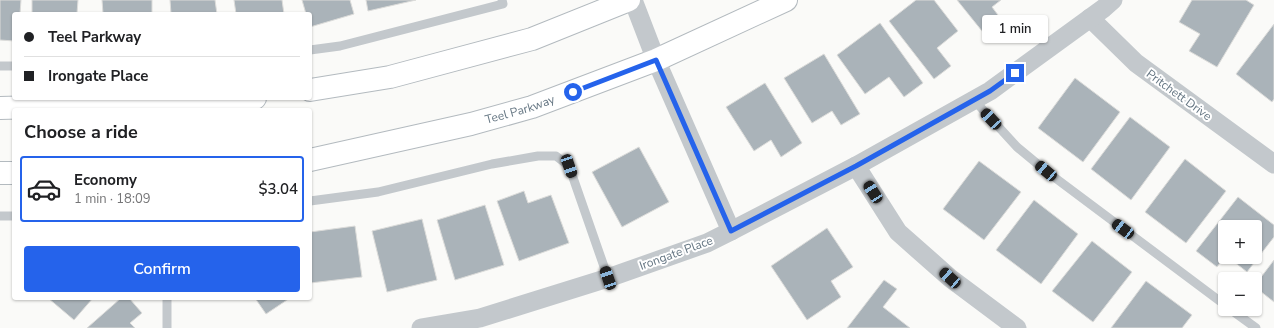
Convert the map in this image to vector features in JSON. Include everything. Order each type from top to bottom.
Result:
[{"type":"main road","points":[[312,90],[390,77],[532,39],[629,0]]},
{"type":"main road","name":"Teel Parkway","points":[[312,160],[463,126],[532,107],[656,60],[786,0]]},
{"type":"main road","points":[[0,108],[74,106],[189,108],[242,100]]},
{"type":"main road","points":[[0,173],[12,173]]},
{"type":"street","points":[[633,0],[656,60],[731,231]]},
{"type":"street","name":"Irongate Place","points":[[421,328],[480,318],[608,278],[707,243],[856,166],[990,91],[1113,0]]},
{"type":"street","name":"Pritchett Drive","points":[[1090,18],[1136,64],[1274,164]]},
{"type":"street","points":[[856,166],[898,232],[950,278],[1017,328]]},
{"type":"lane","points":[[312,50],[340,46],[503,4],[502,0]]},
{"type":"lane","points":[[0,66],[12,66]]},
{"type":"lane","points":[[974,100],[1017,147],[1046,171],[1218,300]]},
{"type":"lane","points":[[312,202],[378,192],[492,164],[538,156],[556,156],[569,166],[608,278]]},
{"type":"lane","points":[[0,216],[12,216]]},
{"type":"lane","points":[[167,300],[167,328]]},
{"type":"lane","points":[[1240,316],[1256,328]]},
{"type":"building","points":[[0,0],[21,0],[20,12],[12,12],[12,41],[0,40]]},
{"type":"building","points":[[32,0],[78,0],[77,12],[32,12]]},
{"type":"building","points":[[102,0],[152,0],[152,12],[103,12]]},
{"type":"building","points":[[170,0],[215,0],[217,12],[171,12]]},
{"type":"building","points":[[234,0],[282,0],[284,12],[236,12]]},
{"type":"building","points":[[302,0],[350,0],[354,14],[312,26],[312,12],[305,12]]},
{"type":"building","points":[[366,0],[416,0],[368,11]]},
{"type":"building","points":[[916,0],[934,0],[958,31],[937,48],[951,66],[934,79],[889,21]]},
{"type":"building","points":[[957,0],[1001,0],[992,7],[1007,27],[990,41]]},
{"type":"building","points":[[1192,0],[1246,0],[1254,5],[1217,67],[1189,51],[1200,34],[1179,22]]},
{"type":"building","points":[[880,23],[923,83],[904,97],[889,77],[865,94],[837,55]]},
{"type":"building","points":[[1274,24],[1274,99],[1272,102],[1236,74]]},
{"type":"building","points":[[824,54],[860,114],[841,125],[832,111],[812,123],[784,78]]},
{"type":"building","points":[[1075,78],[1120,112],[1083,162],[1038,128]]},
{"type":"building","points":[[765,83],[802,143],[781,157],[771,140],[754,151],[726,107]]},
{"type":"building","points":[[1130,117],[1170,147],[1131,200],[1091,169]]},
{"type":"building","points":[[639,147],[669,202],[622,227],[592,172]]},
{"type":"building","points":[[1185,159],[1226,191],[1186,243],[1145,212]]},
{"type":"building","points":[[979,161],[1021,192],[984,240],[943,209]]},
{"type":"building","points":[[524,191],[528,203],[551,195],[569,243],[519,261],[497,201]]},
{"type":"building","points":[[1238,197],[1274,225],[1274,237],[1262,253],[1262,220],[1220,220]]},
{"type":"building","points":[[1034,200],[1078,234],[1041,284],[996,250]]},
{"type":"building","points":[[485,205],[504,265],[455,280],[437,220]]},
{"type":"building","points":[[422,219],[437,280],[387,292],[372,231]]},
{"type":"building","points":[[1218,223],[1219,264],[1217,267],[1196,251]]},
{"type":"building","points":[[355,226],[362,277],[312,283],[312,232]]},
{"type":"building","points":[[827,228],[853,267],[831,281],[841,297],[807,320],[771,266]]},
{"type":"building","points":[[1092,241],[1132,272],[1093,322],[1052,291]]},
{"type":"building","points":[[1274,260],[1274,302],[1262,293],[1262,276]]},
{"type":"building","points":[[1237,264],[1253,264],[1247,272]]},
{"type":"building","points":[[884,280],[897,289],[883,307],[910,328],[847,328]]},
{"type":"building","points":[[1146,281],[1192,315],[1182,328],[1111,328]]},
{"type":"building","points":[[50,300],[91,300],[74,320]]},
{"type":"building","points":[[119,300],[131,300],[142,313],[130,323],[135,328],[87,328]]},
{"type":"building","points":[[256,300],[287,300],[266,314]]},
{"type":"route","points":[[573,92],[656,60],[731,231],[856,166],[990,91],[1015,73]]}]
